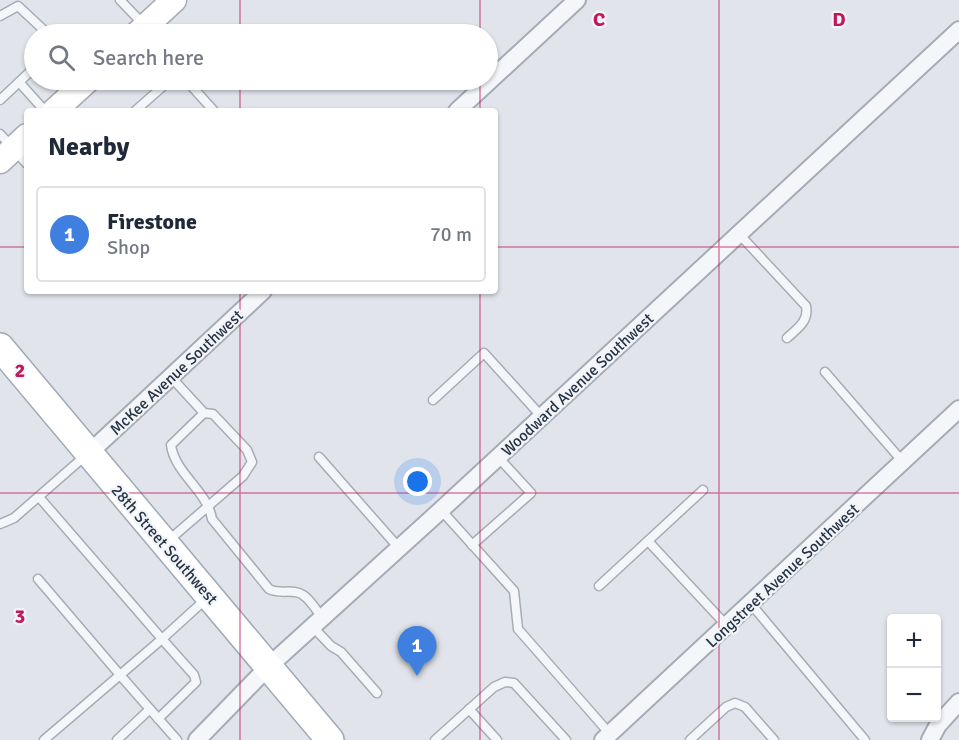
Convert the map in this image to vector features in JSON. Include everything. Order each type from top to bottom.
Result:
[{"type":"main road","points":[[149,24],[174,0]]},
{"type":"main road","points":[[56,108],[70,90]]},
{"type":"main road","name":"28th Street Southwest","points":[[0,347],[330,740]]},
{"type":"street","points":[[498,74],[577,0]]},
{"type":"street","name":"Woodward Avenue Southwest","points":[[197,740],[269,666],[542,417],[959,30]]},
{"type":"street","points":[[461,108],[481,90]]},
{"type":"street","name":"McKee Avenue Southwest","points":[[88,454],[260,294]]},
{"type":"street","name":"Longstreet Avenue Southwest","points":[[607,738],[959,409]]},
{"type":"street","points":[[930,740],[938,725],[959,702]]},
{"type":"lane","points":[[120,0],[137,24]]},
{"type":"lane","points":[[0,16],[21,3],[39,24]]},
{"type":"lane","points":[[0,100],[24,77]]},
{"type":"lane","points":[[19,82],[24,88]]},
{"type":"lane","points":[[26,90],[42,108]]},
{"type":"lane","points":[[138,108],[159,90]]},
{"type":"lane","points":[[195,90],[211,108]]},
{"type":"lane","points":[[739,234],[806,306],[807,314],[804,322],[787,338]]},
{"type":"lane","points":[[433,400],[484,353],[542,417]]},
{"type":"lane","points":[[825,372],[903,462]]},
{"type":"lane","points":[[165,544],[210,506],[249,468],[252,462],[247,450],[213,414],[204,413],[171,377]]},
{"type":"lane","points":[[204,413],[171,445],[175,459],[210,506],[212,519],[269,589],[304,595],[331,646],[341,652],[377,693]]},
{"type":"lane","points":[[0,524],[14,518],[88,454]]},
{"type":"lane","points":[[319,456],[399,548]]},
{"type":"lane","points":[[472,545],[531,493],[498,457]]},
{"type":"lane","points":[[599,586],[703,490]]},
{"type":"lane","points":[[39,497],[194,675],[196,682],[158,719]]},
{"type":"lane","points":[[441,510],[514,591],[518,629],[607,738]]},
{"type":"lane","points":[[648,541],[727,626]]},
{"type":"lane","points":[[38,579],[177,740]]},
{"type":"lane","points":[[44,740],[210,596]]},
{"type":"lane","points":[[751,604],[865,740]]},
{"type":"lane","points":[[435,740],[494,687],[505,682],[514,683],[566,740]]},
{"type":"lane","points":[[690,740],[726,707],[735,703],[745,707],[774,740]]},
{"type":"lane","points":[[117,740],[150,709]]},
{"type":"lane","points":[[469,709],[497,740]]},
{"type":"place","name":"Firestone","points":[[417,676]]}]
